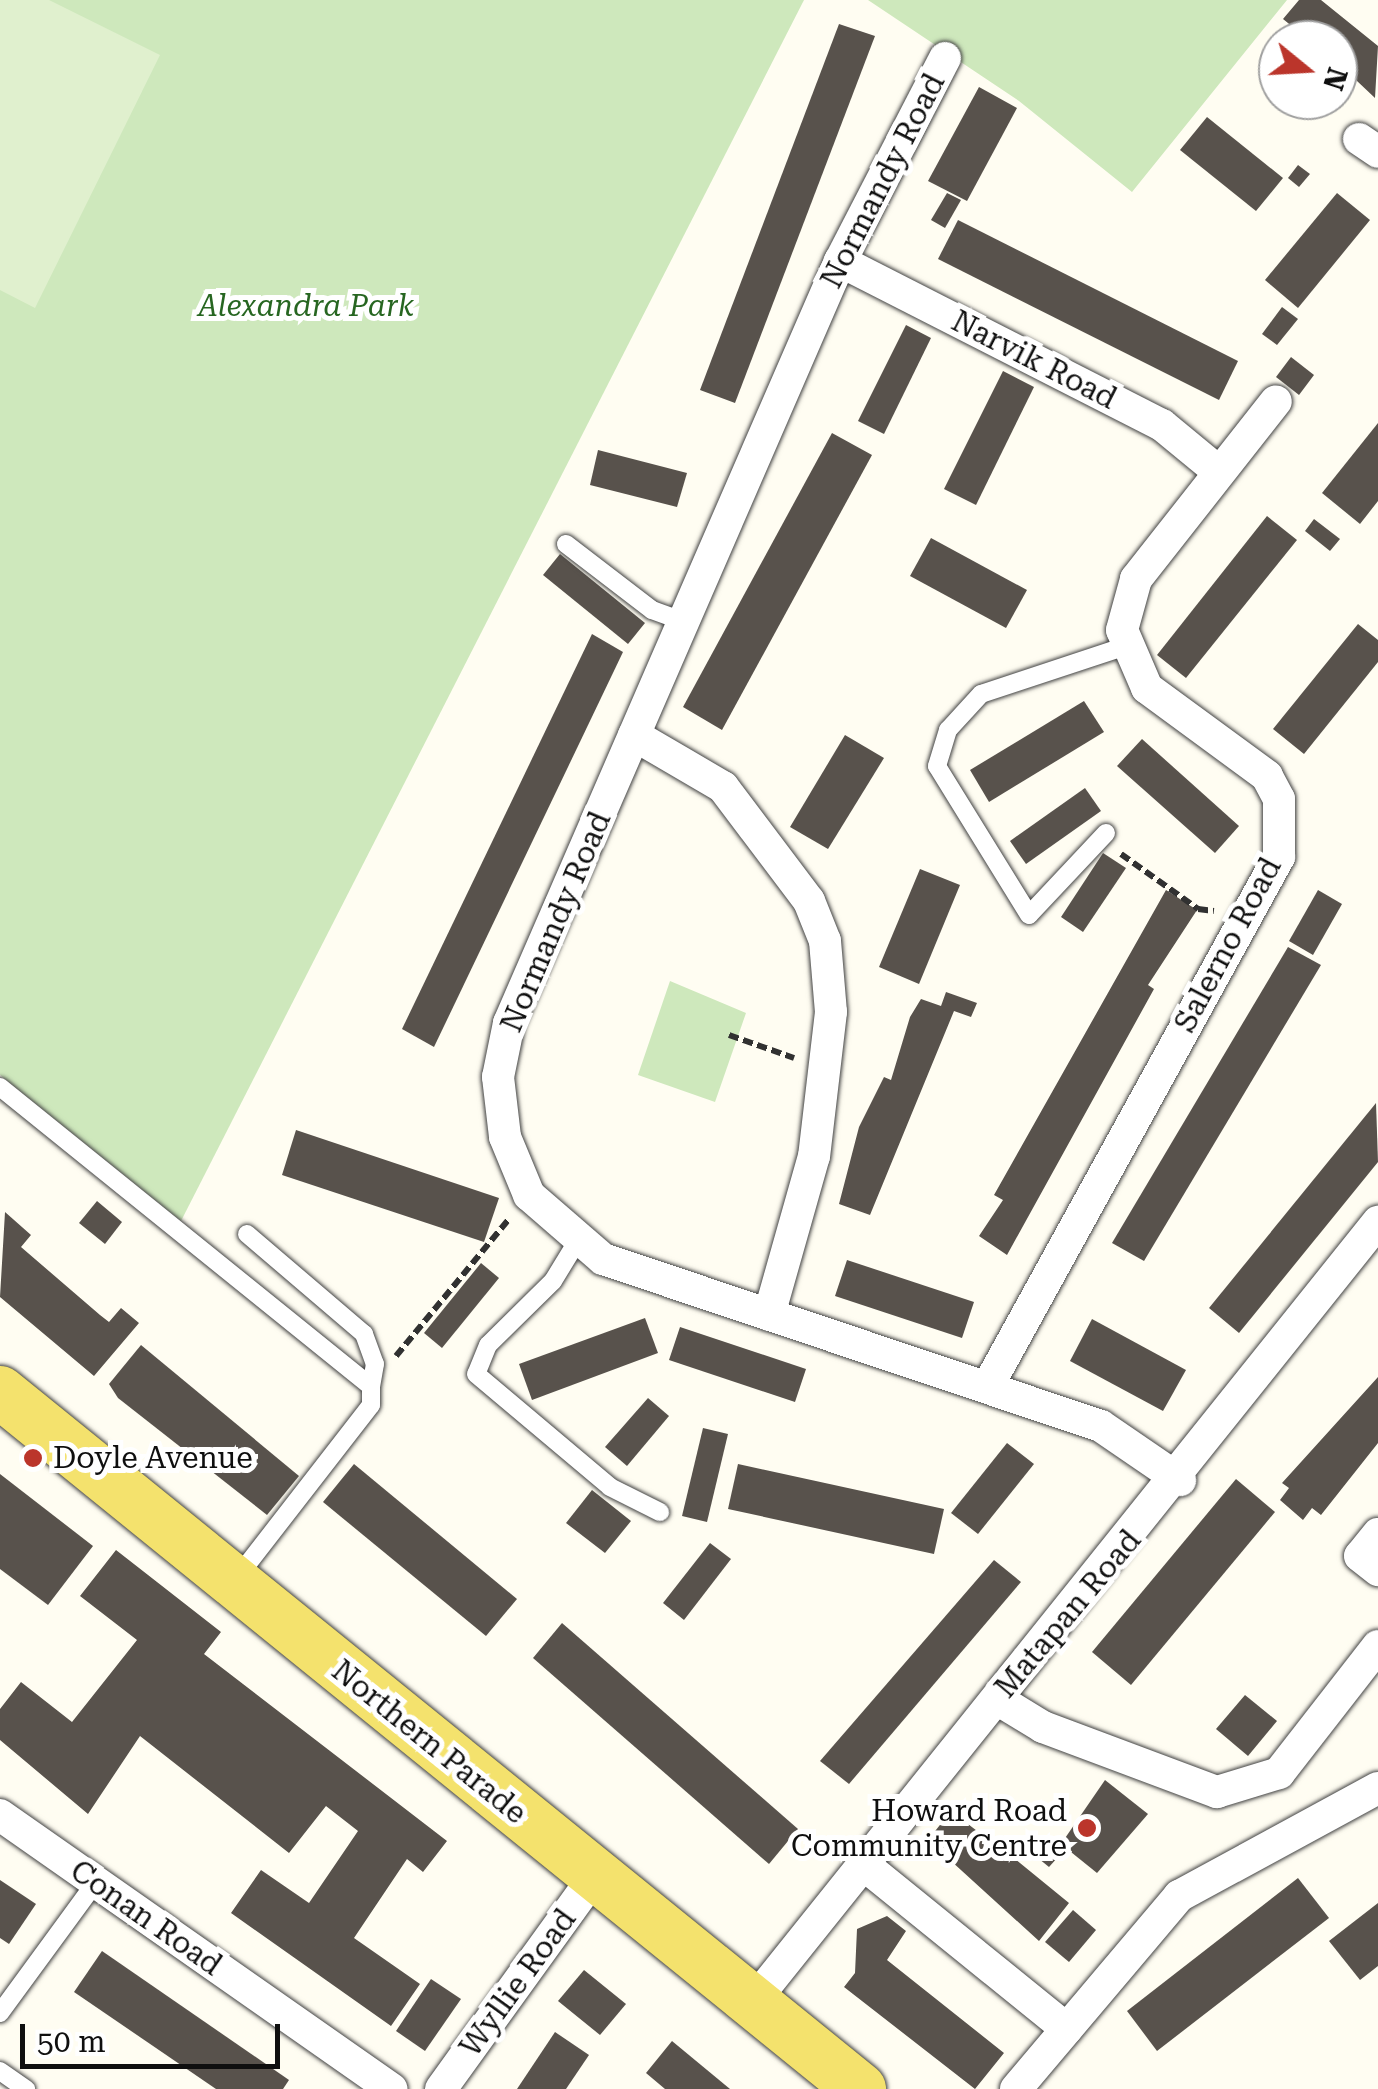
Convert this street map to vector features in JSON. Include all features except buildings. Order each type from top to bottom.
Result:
[{"type":"main road","name":"Northern Parade","points":[[0,1392],[860,2089]]},
{"type":"street","name":"Normandy Road","points":[[945,58],[840,261],[510,1022],[498,1077],[506,1137],[529,1195],[604,1258],[989,1384],[1101,1426],[1180,1480]]},
{"type":"street","name":"Narvik Road","points":[[840,261],[1162,425],[1218,472]]},
{"type":"street","points":[[1123,647],[1136,579],[1276,401]]},
{"type":"street","name":"Salerno Road","points":[[989,1384],[1279,858],[1279,799],[1254,759],[1148,688],[1123,647]]},
{"type":"street","points":[[634,735],[723,787],[809,901],[832,980],[814,1156],[769,1314]]},
{"type":"street","name":"Matapan Road","points":[[753,2002],[1180,1480],[1378,1222]]},
{"type":"street","points":[[997,1699],[1043,1727],[1217,1792],[1278,1773],[1378,1646]]},
{"type":"street","points":[[1016,2089],[1178,1896],[1378,1788]]},
{"type":"street","name":"Conan Road","points":[[0,1815],[392,2089]]},
{"type":"street","points":[[863,1864],[1067,2028]]},
{"type":"street","name":"Wyllie Road","points":[[441,2089],[594,1877]]},
{"type":"lane","points":[[566,544],[652,610],[683,621]]},
{"type":"lane","points":[[1106,833],[1029,915],[945,788],[938,750],[981,694],[1123,647]]},
{"type":"lane","points":[[0,1087],[371,1386]]},
{"type":"lane","points":[[233,1583],[371,1405],[375,1364],[364,1334],[248,1234]]},
{"type":"lane","points":[[578,1240],[553,1281],[488,1345],[476,1374],[610,1487],[660,1512]]},
{"type":"lane","points":[[0,2013],[96,1883]]},
{"type":"lane","points":[[0,2071],[26,2089]]},
{"type":"path","points":[[1106,833],[1128,862],[1240,928]]},
{"type":"path","points":[[729,1035],[824,1069]]},
{"type":"path","points":[[371,1386],[529,1195]]},
{"type":"green space","name":"Alexandra Park","points":[[0,0],[804,0],[181,1221],[0,1075]]},
{"type":"green space","points":[[0,0],[49,0],[160,55],[35,308],[0,290]]},
{"type":"green space","points":[[868,0],[1287,0],[1271,20],[1258,20],[1258,36],[1132,192],[1019,101]]},
{"type":"green space","points":[[670,981],[746,1013],[715,1102],[638,1075]]},
{"type":"place","name":"Doyle Avenue","points":[[33,1458]]},
{"type":"place","name":"Howard Road Community Centre","points":[[1087,1828]]}]
